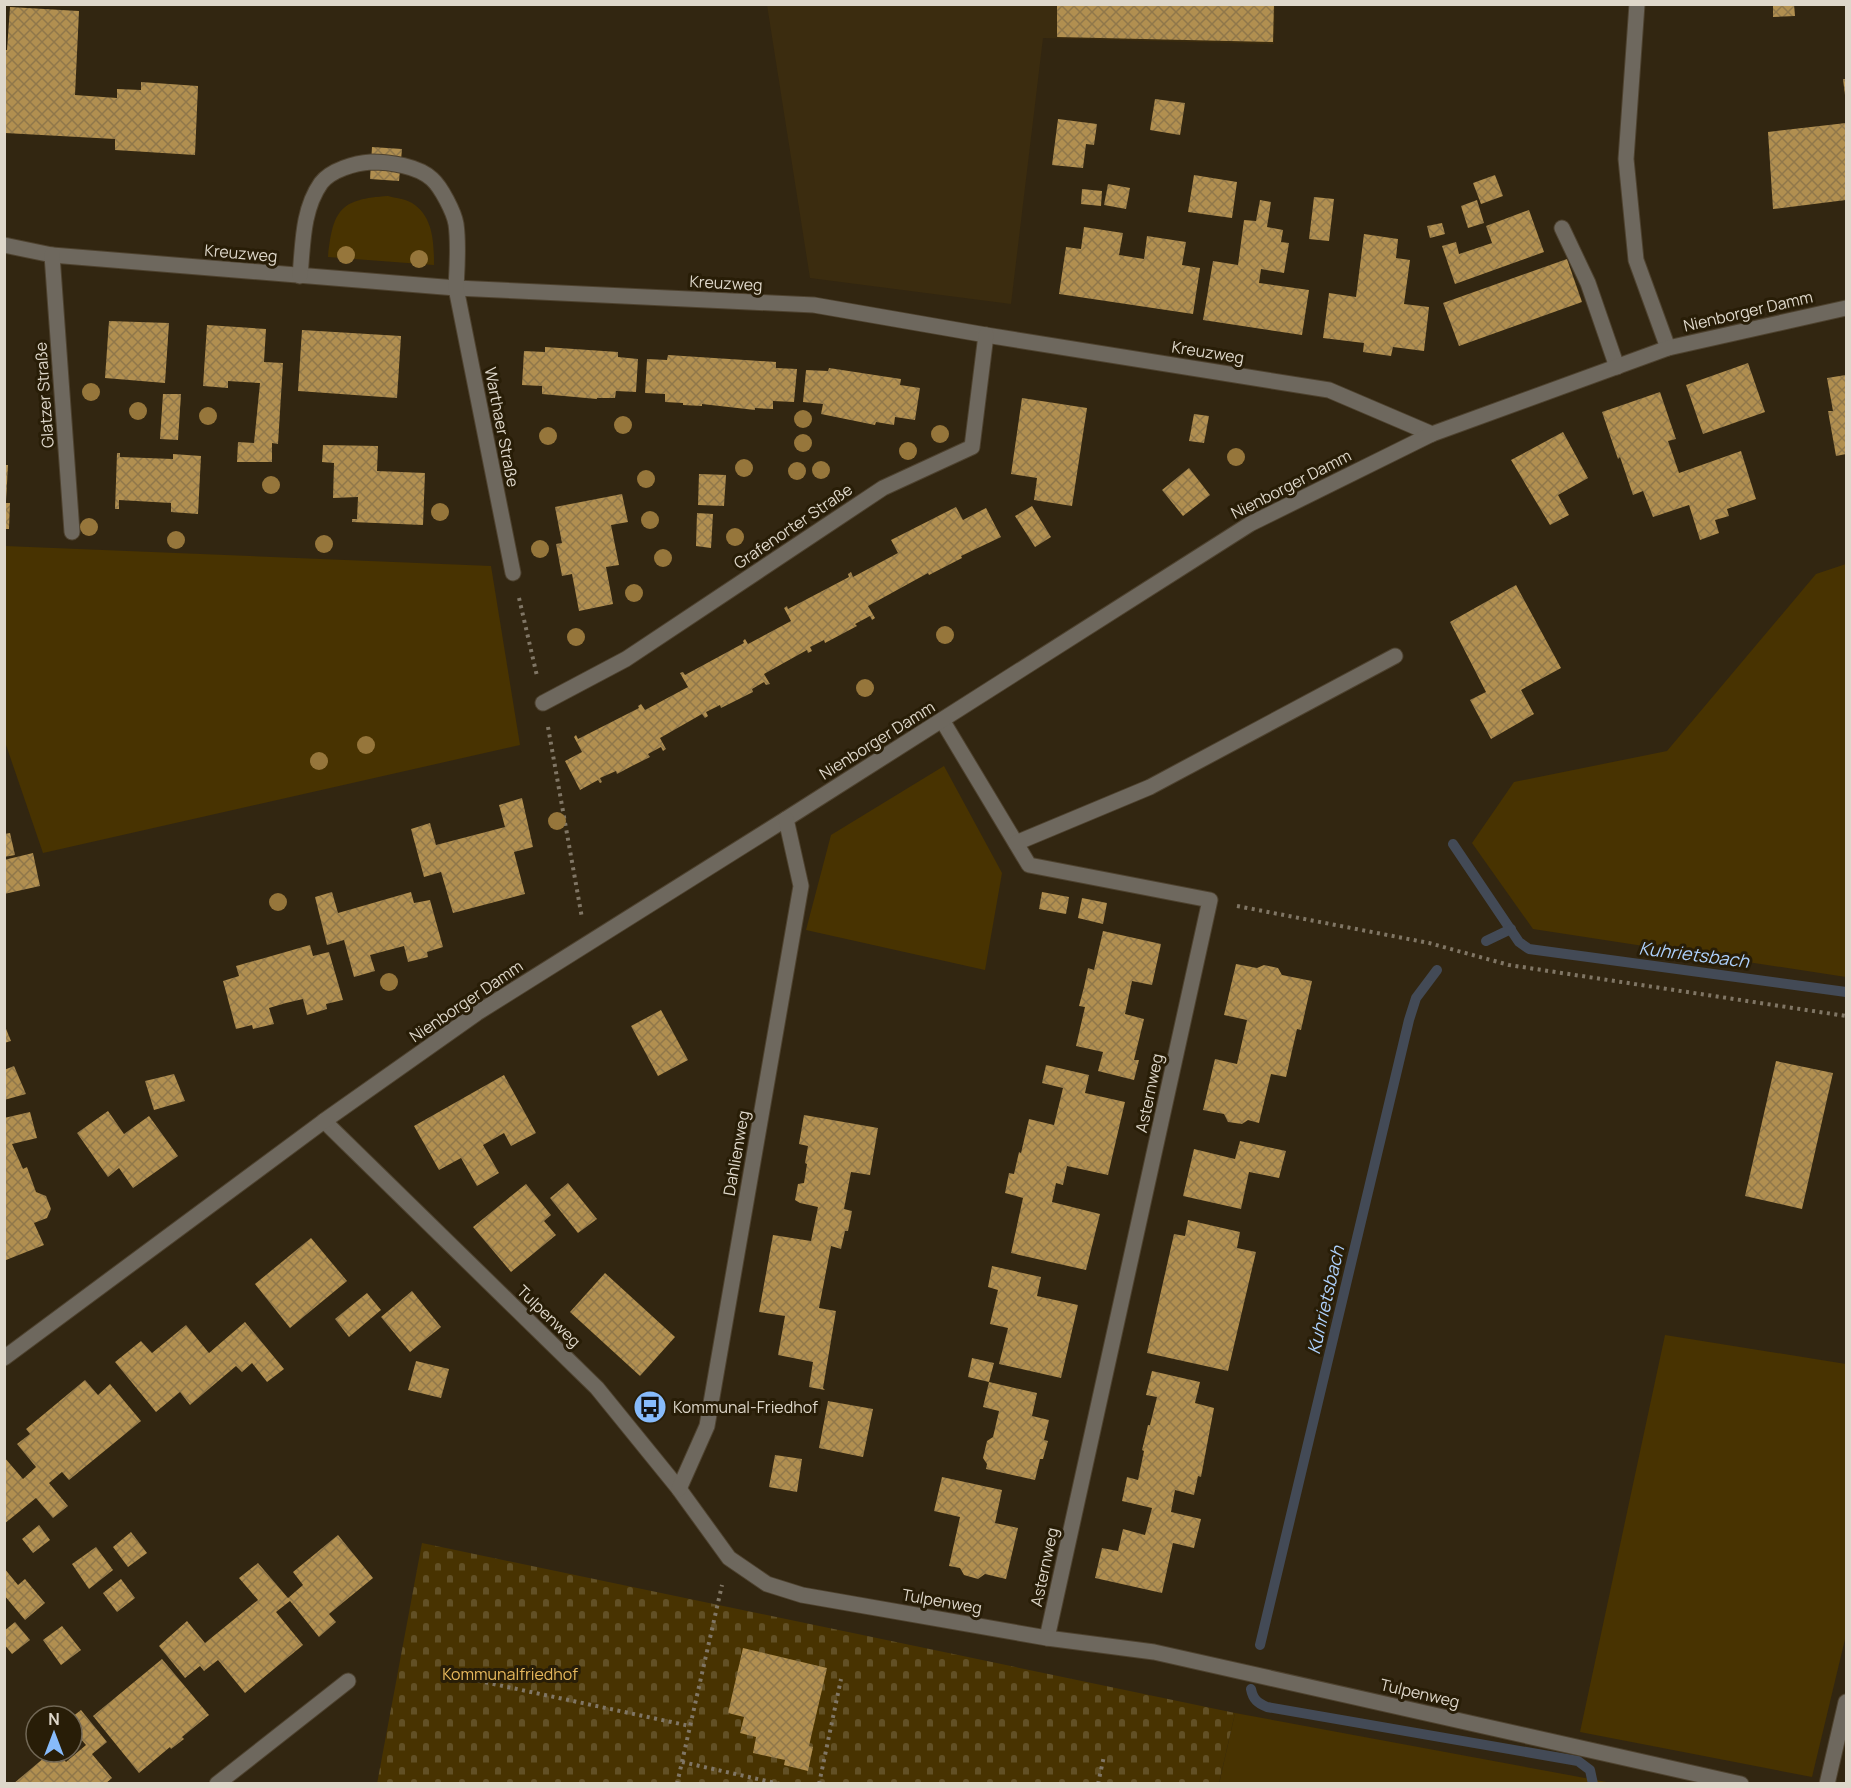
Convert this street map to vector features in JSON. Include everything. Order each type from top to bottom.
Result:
[{"type":"street","points":[[1637,4],[1626,159],[1636,260],[1668,348]]},
{"type":"street","name":"Warthaer Straße","points":[[300,276],[308,208],[322,181],[342,168],[368,162],[412,168],[432,179],[447,200],[456,222],[456,288],[513,573]]},
{"type":"street","points":[[1562,228],[1588,283],[1617,367]]},
{"type":"street","name":"Kreuzweg","points":[[4,245],[52,255],[456,288],[814,305],[1329,390],[1432,434]]},
{"type":"street","name":"Glatzer Straße","points":[[52,255],[72,532]]},
{"type":"street","name":"Nienborger Damm","points":[[6,1352],[477,1013],[1250,524],[1432,434],[1668,348],[1846,308]]},
{"type":"street","name":"Grafenorter Straße","points":[[543,703],[626,659],[883,488],[972,447],[986,335]]},
{"type":"street","points":[[1016,843],[1150,787],[1395,656]]},
{"type":"street","points":[[942,720],[1029,865],[1210,900]]},
{"type":"street","name":"Dahlienweg","points":[[679,1489],[707,1426],[801,886],[786,819]]},
{"type":"street","name":"Asternweg","points":[[1047,1638],[1210,900]]},
{"type":"street","name":"Tulpenweg","points":[[324,1121],[597,1388],[679,1489],[729,1558],[767,1584],[802,1595],[1047,1638],[1154,1652],[1742,1784]]},
{"type":"street","points":[[217,1784],[348,1681]]},
{"type":"street","points":[[1827,1784],[1846,1702]]},
{"type":"path","points":[[513,573],[543,703],[587,945]]},
{"type":"path","points":[[1210,900],[1429,943],[1509,965],[1846,1016]]},
{"type":"path","points":[[676,1784],[729,1558]]},
{"type":"path","points":[[456,1676],[690,1726]]},
{"type":"path","points":[[819,1784],[841,1679]]},
{"type":"path","points":[[1098,1784],[1104,1756]]},
{"type":"path","points":[[682,1761],[780,1784]]},
{"type":"shaded area","points":[[767,5],[1275,5],[1274,44],[1043,38],[1011,304],[810,278]]},
{"type":"green space","points":[[388,196],[410,202],[424,215],[433,239],[434,265],[328,257],[333,228],[342,210],[359,200]]},
{"type":"green space","points":[[5,546],[491,566],[520,745],[43,853],[5,742]]},
{"type":"green space","points":[[1846,564],[1846,977],[1533,929],[1472,843],[1514,782],[1667,751],[1816,574]]},
{"type":"green space","points":[[944,766],[1002,873],[985,970],[806,930],[831,835]]},
{"type":"green space","points":[[1665,1335],[1846,1364],[1846,1635],[1812,1777],[1580,1732]]},
{"type":"green space","name":"Kommunalfriedhof","points":[[422,1543],[1235,1713],[1219,1783],[377,1784]]},
{"type":"green space","points":[[1235,1713],[1612,1783],[1219,1784]]},
{"type":"building","points":[[1057,4],[1274,4],[1273,42],[1057,37]]},
{"type":"building","points":[[1773,4],[1794,4],[1795,16],[1773,17]]},
{"type":"building","points":[[10,7],[79,11],[75,95],[117,98],[117,89],[141,90],[141,82],[198,86],[195,155],[115,150],[115,139],[5,133],[5,50],[7,50]]},
{"type":"building","points":[[1843,79],[1846,79],[1846,95],[1845,95]]},
{"type":"building","points":[[1155,99],[1185,103],[1180,135],[1150,130]]},
{"type":"building","points":[[1058,119],[1097,124],[1094,145],[1086,144],[1083,168],[1052,165]]},
{"type":"building","points":[[1846,123],[1846,200],[1773,209],[1768,132]]},
{"type":"building","points":[[372,147],[402,149],[399,181],[370,179]]},
{"type":"building","points":[[1194,175],[1237,182],[1232,218],[1188,212]]},
{"type":"building","points":[[1495,175],[1503,196],[1481,204],[1473,183]]},
{"type":"building","points":[[1108,184],[1130,188],[1126,209],[1104,205]]},
{"type":"building","points":[[1082,189],[1102,191],[1101,206],[1081,204]]},
{"type":"building","points":[[1314,197],[1334,199],[1329,241],[1309,239]]},
{"type":"building","points":[[1260,200],[1271,202],[1267,227],[1283,230],[1281,242],[1289,243],[1284,273],[1261,269],[1259,283],[1309,290],[1302,335],[1203,320],[1213,261],[1238,265],[1244,220],[1256,221]]},
{"type":"building","points":[[1477,200],[1484,223],[1468,228],[1461,206]]},
{"type":"building","points":[[1529,210],[1544,252],[1455,284],[1442,246],[1456,242],[1459,254],[1492,243],[1486,226]]},
{"type":"building","points":[[1442,223],[1445,234],[1430,238],[1427,226]]},
{"type":"building","points":[[1084,227],[1123,233],[1119,255],[1144,259],[1147,236],[1186,242],[1182,265],[1200,268],[1193,314],[1059,294],[1066,247],[1081,249]]},
{"type":"building","points":[[1364,234],[1398,239],[1396,258],[1410,260],[1404,304],[1429,307],[1424,351],[1393,347],[1391,356],[1363,352],[1364,343],[1323,338],[1329,293],[1356,297]]},
{"type":"building","points":[[1567,259],[1582,302],[1459,346],[1443,303]]},
{"type":"building","points":[[109,321],[169,323],[165,383],[105,378]]},
{"type":"building","points":[[207,325],[266,329],[264,362],[283,363],[278,444],[272,443],[272,462],[237,462],[238,442],[254,443],[260,383],[228,381],[228,388],[203,386]]},
{"type":"building","points":[[302,330],[401,336],[397,398],[298,391]]},
{"type":"building","points":[[545,347],[618,352],[618,357],[638,359],[636,392],[616,391],[615,398],[597,399],[542,394],[542,386],[522,385],[524,351],[545,352]]},
{"type":"building","points":[[668,355],[776,362],[776,368],[797,369],[794,402],[773,401],[773,409],[755,408],[755,410],[665,402],[665,394],[645,393],[647,359],[667,360]]},
{"type":"building","points":[[1748,363],[1765,412],[1703,434],[1686,385]]},
{"type":"building","points":[[829,368],[901,379],[900,385],[920,388],[915,420],[895,417],[894,425],[876,422],[875,425],[821,414],[823,404],[803,402],[806,370],[828,371]]},
{"type":"building","points":[[1846,375],[1846,454],[1836,456],[1828,411],[1833,411],[1827,378]]},
{"type":"building","points":[[1660,392],[1676,439],[1668,441],[1679,473],[1741,451],[1756,499],[1727,509],[1729,516],[1715,520],[1719,533],[1700,540],[1689,505],[1653,517],[1643,491],[1633,495],[1602,412]]},
{"type":"building","points":[[163,394],[181,394],[178,440],[160,439]]},
{"type":"building","points":[[1022,398],[1087,408],[1072,506],[1034,500],[1037,478],[1011,474]]},
{"type":"building","points":[[1194,414],[1209,416],[1204,443],[1189,441]]},
{"type":"building","points":[[1563,432],[1588,478],[1558,495],[1569,515],[1550,525],[1511,460]]},
{"type":"building","points":[[323,445],[378,446],[377,471],[425,473],[423,525],[352,522],[352,519],[357,519],[358,497],[333,498],[334,463],[322,462]]},
{"type":"building","points":[[117,453],[120,453],[120,457],[173,459],[173,454],[201,456],[198,514],[171,512],[171,503],[119,500],[119,509],[115,509]]},
{"type":"building","points":[[4,465],[8,465],[6,501],[4,501]]},
{"type":"building","points":[[1189,468],[1210,495],[1183,516],[1162,490]]},
{"type":"building","points":[[699,474],[726,475],[724,506],[698,505]]},
{"type":"building","points":[[622,494],[628,522],[611,525],[619,565],[606,567],[613,604],[579,611],[572,574],[562,576],[556,544],[562,543],[555,507]]},
{"type":"building","points":[[4,503],[10,503],[9,529],[4,529]]},
{"type":"building","points":[[1032,506],[1051,537],[1035,547],[1015,516]]},
{"type":"building","points":[[956,507],[963,520],[986,508],[1001,537],[868,606],[875,618],[872,620],[870,616],[855,624],[857,626],[825,643],[824,640],[810,647],[812,651],[808,653],[807,650],[764,674],[770,684],[766,685],[764,682],[752,689],[753,692],[721,708],[720,705],[706,712],[708,716],[705,718],[702,714],[660,738],[666,749],[663,751],[661,747],[648,754],[650,757],[617,774],[616,771],[600,778],[602,782],[598,780],[580,790],[565,761],[582,752],[574,737],[576,735],[578,739],[639,708],[641,704],[645,710],[688,687],[680,673],[683,672],[685,675],[744,643],[745,639],[748,644],[791,621],[784,608],[787,606],[788,609],[849,577],[848,574],[851,572],[853,577],[898,553],[891,540]]},
{"type":"building","points":[[697,513],[713,514],[711,548],[696,546]]},
{"type":"building","points":[[1516,585],[1561,668],[1521,690],[1534,714],[1491,739],[1470,700],[1486,692],[1450,622]]},
{"type":"building","points":[[522,798],[533,847],[514,852],[525,894],[453,913],[441,872],[424,877],[411,829],[430,823],[436,845],[505,827],[499,805]]},
{"type":"building","points":[[10,833],[15,855],[4,857],[4,834]]},
{"type":"building","points":[[33,853],[40,886],[4,894],[4,860]]},
{"type":"building","points":[[332,892],[338,913],[411,892],[414,903],[430,900],[443,947],[427,952],[428,957],[408,962],[404,946],[370,955],[375,971],[354,977],[344,940],[327,945],[315,897]]},
{"type":"building","points":[[1042,892],[1069,897],[1066,914],[1039,909]]},
{"type":"building","points":[[1082,898],[1107,903],[1103,924],[1078,918]]},
{"type":"building","points":[[1103,931],[1161,944],[1152,985],[1132,981],[1125,1014],[1144,1019],[1134,1060],[1139,1060],[1134,1080],[1098,1071],[1103,1052],[1076,1046],[1085,1007],[1079,1006],[1088,968],[1094,970]]},
{"type":"building","points":[[310,945],[313,956],[329,952],[343,1000],[326,1004],[327,1009],[307,1015],[303,999],[286,1003],[269,1008],[274,1024],[253,1029],[252,1025],[236,1029],[223,981],[239,976],[236,966]]},
{"type":"building","points":[[1236,964],[1257,968],[1264,965],[1278,968],[1282,975],[1312,981],[1301,1030],[1297,1029],[1286,1077],[1271,1074],[1259,1123],[1248,1120],[1242,1124],[1228,1122],[1224,1114],[1203,1110],[1215,1059],[1237,1064],[1247,1020],[1224,1015]]},
{"type":"building","points":[[661,1010],[688,1060],[658,1076],[631,1026]]},
{"type":"building","points":[[4,1024],[11,1041],[4,1043]]},
{"type":"building","points":[[1776,1061],[1833,1073],[1802,1209],[1745,1196]]},
{"type":"building","points":[[1046,1065],[1089,1075],[1085,1093],[1125,1102],[1108,1175],[1067,1166],[1063,1185],[1056,1183],[1052,1202],[1100,1214],[1086,1270],[1011,1253],[1023,1198],[1005,1193],[1009,1173],[1014,1174],[1029,1119],[1054,1125],[1063,1088],[1042,1083]]},
{"type":"building","points":[[14,1066],[26,1094],[4,1100],[4,1070]]},
{"type":"building","points":[[174,1074],[185,1101],[154,1110],[145,1081]]},
{"type":"building","points":[[504,1075],[536,1133],[511,1146],[504,1133],[483,1145],[499,1173],[477,1186],[461,1158],[439,1170],[414,1126]]},
{"type":"building","points":[[108,1111],[124,1134],[149,1116],[178,1156],[133,1188],[119,1168],[108,1177],[77,1133]]},
{"type":"building","points":[[30,1112],[37,1138],[12,1144],[23,1169],[27,1167],[36,1192],[46,1196],[51,1209],[47,1218],[34,1223],[44,1245],[6,1260],[4,1118]]},
{"type":"building","points":[[804,1115],[878,1128],[870,1175],[851,1172],[844,1209],[852,1211],[841,1249],[831,1246],[819,1308],[836,1311],[823,1388],[825,1390],[809,1387],[813,1362],[778,1355],[785,1316],[759,1312],[773,1235],[811,1241],[818,1207],[795,1200],[798,1184],[804,1183],[807,1164],[805,1163],[808,1146],[799,1144]]},
{"type":"building","points":[[1240,1141],[1286,1151],[1279,1178],[1249,1172],[1241,1209],[1183,1196],[1194,1149],[1235,1159]]},
{"type":"building","points":[[568,1183],[597,1219],[578,1233],[550,1198]]},
{"type":"building","points":[[526,1184],[551,1215],[544,1221],[556,1235],[511,1272],[473,1227]]},
{"type":"building","points":[[1188,1220],[1240,1232],[1237,1248],[1256,1252],[1228,1371],[1147,1353],[1174,1234],[1185,1236]]},
{"type":"building","points":[[311,1238],[347,1281],[290,1328],[255,1284]]},
{"type":"building","points":[[992,1266],[1041,1277],[1037,1296],[1078,1305],[1061,1378],[999,1364],[1008,1328],[990,1324],[998,1290],[988,1287]]},
{"type":"building","points":[[605,1273],[675,1337],[640,1376],[570,1312]]},
{"type":"building","points":[[412,1291],[441,1327],[410,1352],[381,1317]]},
{"type":"building","points":[[367,1293],[381,1310],[349,1337],[335,1319]]},
{"type":"building","points":[[245,1322],[284,1369],[267,1382],[252,1363],[242,1372],[236,1366],[190,1405],[180,1392],[156,1412],[115,1362],[141,1341],[152,1353],[186,1325],[209,1353]]},
{"type":"building","points":[[972,1358],[994,1363],[989,1382],[968,1377]]},
{"type":"building","points":[[416,1361],[449,1369],[441,1398],[408,1390]]},
{"type":"building","points":[[1152,1371],[1200,1382],[1195,1403],[1214,1408],[1201,1477],[1198,1476],[1194,1495],[1175,1490],[1171,1512],[1201,1519],[1194,1548],[1173,1543],[1162,1593],[1095,1578],[1102,1548],[1118,1551],[1123,1529],[1145,1535],[1152,1508],[1122,1501],[1127,1477],[1138,1480],[1144,1451],[1142,1450],[1157,1397],[1146,1395]]},
{"type":"building","points":[[85,1380],[98,1395],[110,1384],[141,1421],[69,1480],[62,1472],[49,1483],[68,1506],[53,1518],[36,1498],[4,1524],[4,1457],[23,1479],[36,1467],[17,1444],[30,1434],[26,1429]]},
{"type":"building","points":[[989,1382],[1037,1393],[1032,1416],[1049,1420],[1044,1440],[1048,1441],[1043,1459],[1040,1459],[1035,1480],[986,1469],[987,1464],[983,1458],[987,1441],[993,1437],[999,1411],[983,1407]]},
{"type":"building","points":[[828,1401],[873,1409],[863,1457],[819,1448]]},
{"type":"building","points":[[775,1455],[802,1459],[797,1492],[769,1487]]},
{"type":"building","points":[[942,1477],[1002,1490],[995,1523],[1018,1528],[1006,1579],[985,1574],[978,1579],[964,1575],[960,1568],[949,1566],[960,1517],[934,1511]]},
{"type":"building","points":[[39,1525],[50,1540],[33,1553],[22,1539]]},
{"type":"building","points":[[131,1532],[147,1553],[128,1567],[113,1547]]},
{"type":"building","points":[[338,1535],[373,1578],[329,1614],[336,1622],[319,1637],[290,1601],[276,1612],[303,1645],[245,1693],[218,1660],[204,1671],[200,1666],[185,1678],[159,1646],[187,1621],[205,1643],[258,1600],[239,1578],[258,1563],[288,1598],[303,1585],[293,1572]]},
{"type":"building","points":[[96,1547],[113,1570],[89,1589],[72,1564]]},
{"type":"building","points":[[4,1568],[18,1585],[25,1579],[45,1603],[25,1620],[4,1595]]},
{"type":"building","points":[[121,1579],[135,1598],[117,1612],[103,1593]]},
{"type":"building","points":[[15,1622],[30,1640],[12,1654],[4,1644],[4,1631]]},
{"type":"building","points":[[62,1626],[81,1650],[61,1665],[43,1640]]},
{"type":"building","points":[[743,1648],[827,1668],[809,1746],[813,1747],[808,1771],[784,1765],[785,1760],[753,1753],[756,1737],[740,1733],[744,1717],[728,1713]]},
{"type":"building","points":[[162,1659],[209,1715],[182,1737],[184,1739],[171,1749],[170,1747],[139,1773],[93,1716]]},
{"type":"building","points":[[84,1714],[107,1742],[92,1754],[112,1778],[105,1784],[13,1784],[37,1764],[84,1764],[84,1747],[86,1745],[84,1743]]},
{"type":"waterway","name":"Kuhrietsbach","points":[[1453,844],[1519,942],[1529,949],[1846,992]]},
{"type":"waterway","name":"Kuhrietsbach","points":[[1486,941],[1511,929]]},
{"type":"waterway","name":"Kuhrietsbach","points":[[1260,1645],[1409,1020],[1416,998],[1437,970]]},
{"type":"waterway","name":"Kuhrietsbach","points":[[1251,1689],[1256,1701],[1267,1707],[1578,1761],[1590,1770],[1593,1784]]},
{"type":"place","name":"Kommunal-Friedhof","points":[[650,1407]]}]
